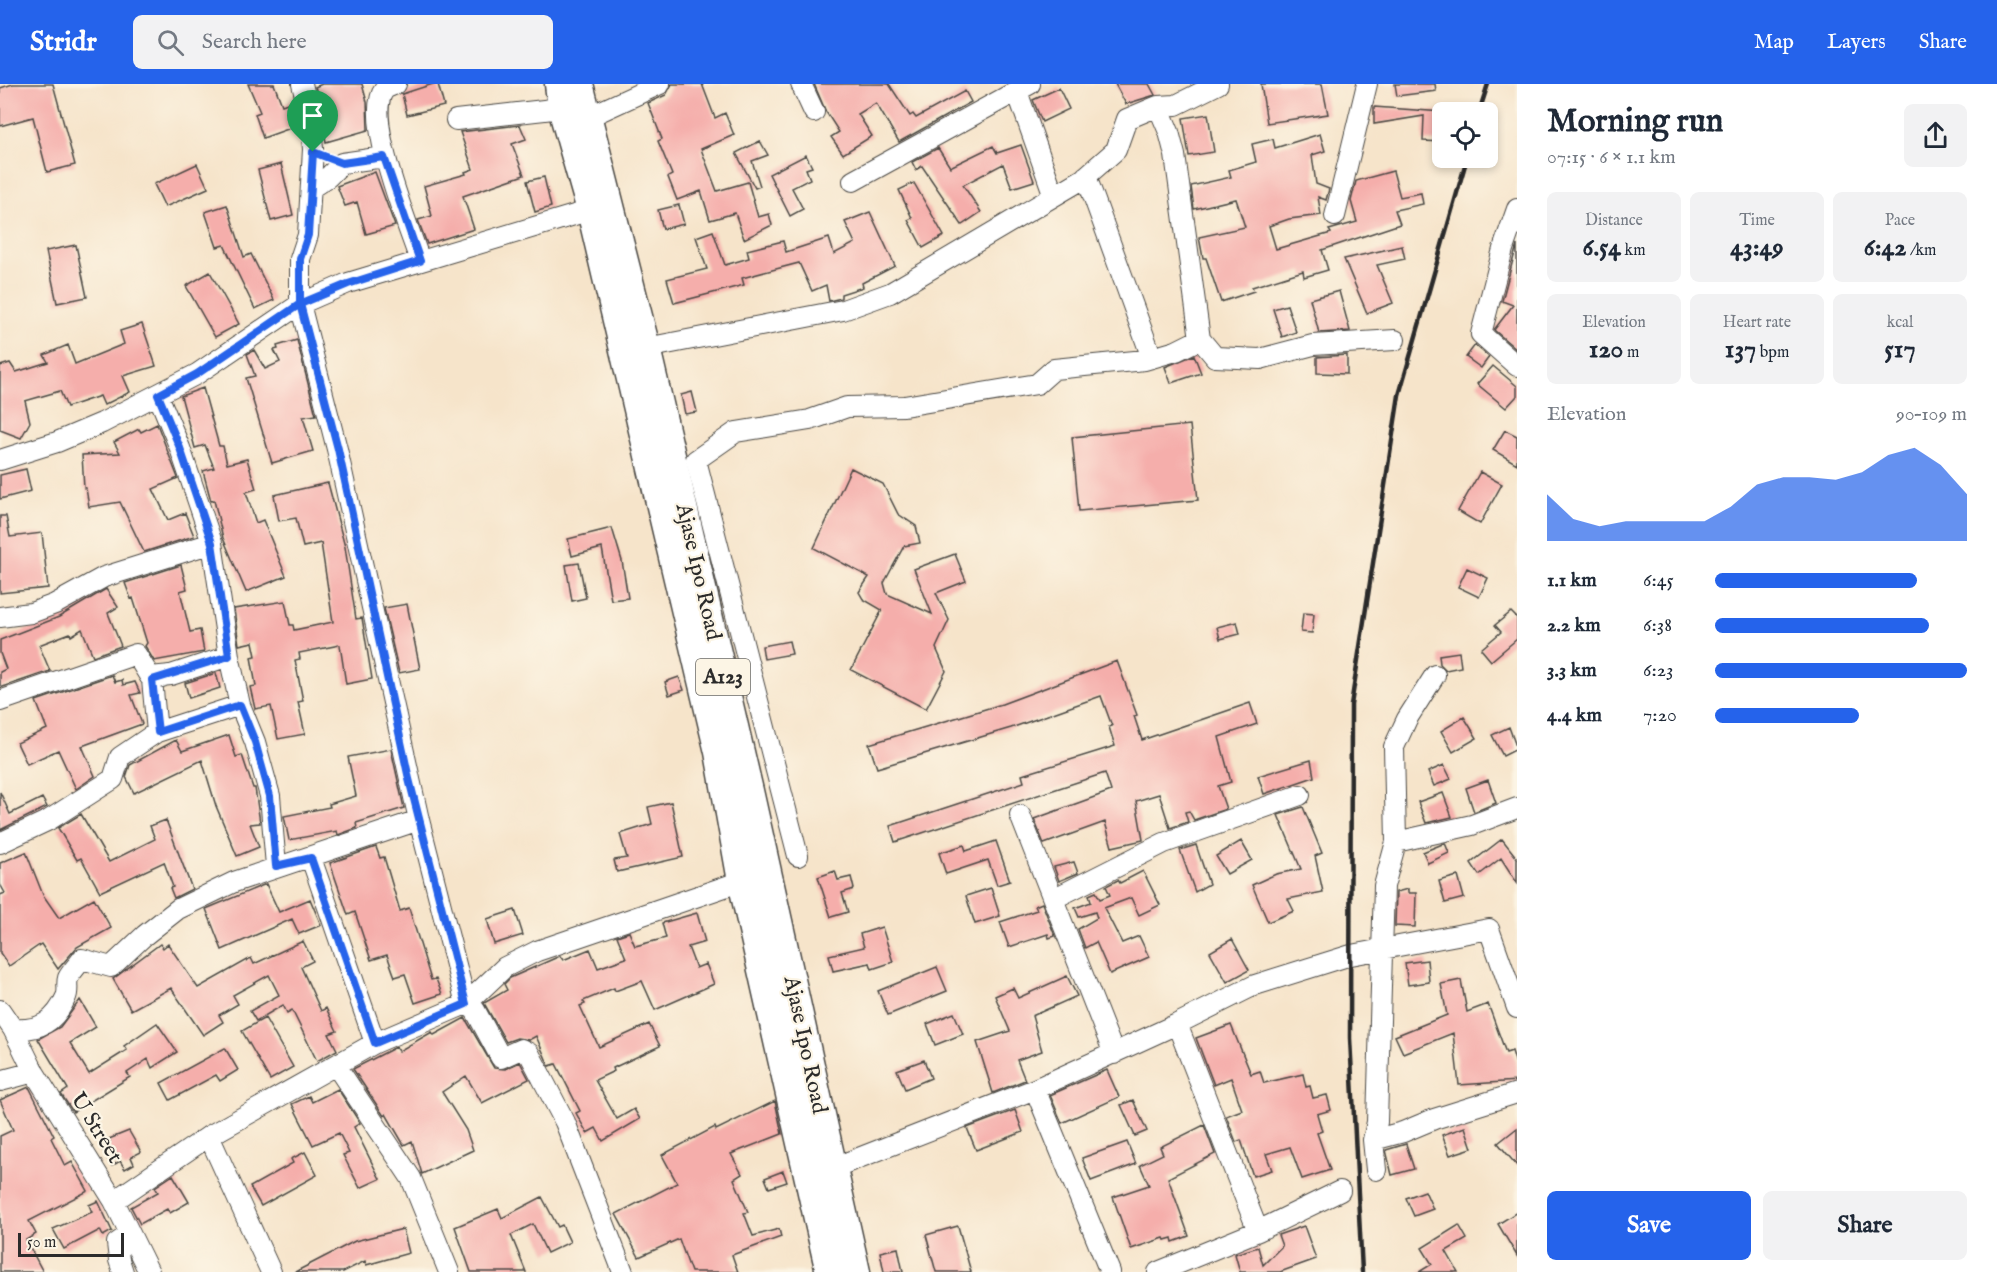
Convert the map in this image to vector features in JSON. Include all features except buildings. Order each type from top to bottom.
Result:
[{"type":"highway","name":"Ajase Ipo Road","points":[[575,94],[591,210],[719,752],[742,881],[831,1272]]},
{"type":"highway","name":"Ajase Ipo Road","points":[[575,94],[646,348],[749,791],[856,1272]]},
{"type":"street","points":[[302,84],[310,116],[313,152],[308,235],[300,259],[300,304],[338,449],[419,820],[466,1004],[475,1010],[501,1058],[521,1049],[529,1053],[565,1122],[623,1272]]},
{"type":"street","points":[[396,84],[385,88],[380,98],[384,157],[420,261]]},
{"type":"street","points":[[456,120],[575,94],[660,84]]},
{"type":"street","points":[[801,84],[814,112]]},
{"type":"street","points":[[646,348],[852,307],[890,293],[1086,176],[1116,150],[1128,119],[1158,106],[1176,105],[1218,84]]},
{"type":"street","points":[[1335,216],[1367,84]]},
{"type":"street","points":[[853,181],[1024,87],[1054,196]]},
{"type":"street","points":[[1158,106],[1169,132],[1175,155],[1200,339],[1215,357],[1260,359],[1313,345],[1395,339]]},
{"type":"street","points":[[313,152],[342,163],[384,157]]},
{"type":"street","points":[[311,188],[328,177],[342,163]]},
{"type":"street","points":[[1086,176],[1152,358]]},
{"type":"street","points":[[0,460],[57,442],[158,395],[197,374],[300,304],[348,284],[591,210]]},
{"type":"street","points":[[1517,210],[1503,249],[1481,334],[1517,366]]},
{"type":"street","points":[[798,856],[696,460],[736,432],[810,420],[847,407],[904,406],[1037,384],[1054,369],[1152,358],[1176,351],[1200,339]]},
{"type":"street","points":[[158,395],[180,448],[212,543],[229,656],[240,705],[255,742],[270,796],[276,866]]},
{"type":"street","points":[[0,617],[31,613],[55,604],[104,577],[212,543]]},
{"type":"street","points":[[0,701],[136,654],[150,677],[171,675]]},
{"type":"street","points":[[158,732],[152,680],[229,656]]},
{"type":"street","points":[[1376,1170],[1373,1140],[1377,1122],[1384,886],[1396,842],[1394,747],[1407,719],[1435,675]]},
{"type":"street","points":[[0,843],[49,820],[113,779],[120,757],[158,732],[240,705]]},
{"type":"street","points":[[1053,898],[1164,843],[1300,795]]},
{"type":"street","points":[[1396,842],[1472,825],[1517,808]]},
{"type":"street","points":[[1020,815],[1114,1054]]},
{"type":"street","points":[[13,1029],[30,1030],[44,1026],[56,1015],[67,995],[67,979],[82,959],[111,967],[145,935],[178,909],[234,882],[276,866],[311,858],[419,820]]},
{"type":"street","points":[[311,858],[375,1043]]},
{"type":"street","points":[[114,1201],[209,1137],[375,1043],[466,1004],[505,968],[537,951],[742,881]]},
{"type":"street","points":[[832,1168],[1035,1089],[1114,1054],[1255,985],[1382,948],[1489,929],[1517,1008]]},
{"type":"street","name":"U Street","points":[[0,1010],[13,1029],[34,1072],[114,1201],[146,1271]]},
{"type":"street","points":[[1177,1024],[1258,1231]]},
{"type":"street","points":[[337,1066],[411,1178],[449,1272]]},
{"type":"street","points":[[0,1081],[34,1072]]},
{"type":"street","points":[[1035,1089],[1110,1272]]},
{"type":"street","points":[[1373,1140],[1517,1093]]},
{"type":"street","points":[[209,1137],[271,1272]]},
{"type":"street","points":[[1158,1272],[1258,1231],[1340,1191]]},
{"type":"street","points":[[123,1272],[117,1243],[130,1234]]},
{"type":"railway","points":[[1482,102],[1488,84]]},
{"type":"railway","points":[[1362,1272],[1350,1038],[1351,705],[1399,395],[1464,168]]},
{"type":"route","points":[[313,152],[308,235],[300,259],[300,304],[197,374],[158,395],[180,448],[212,543],[229,656],[152,680],[152,692],[158,732],[209,713],[240,705],[255,742],[270,796],[276,866],[311,858],[375,1043],[466,1004],[409,779],[338,449],[300,304],[348,284],[420,261],[384,157],[342,163],[313,152]]}]
